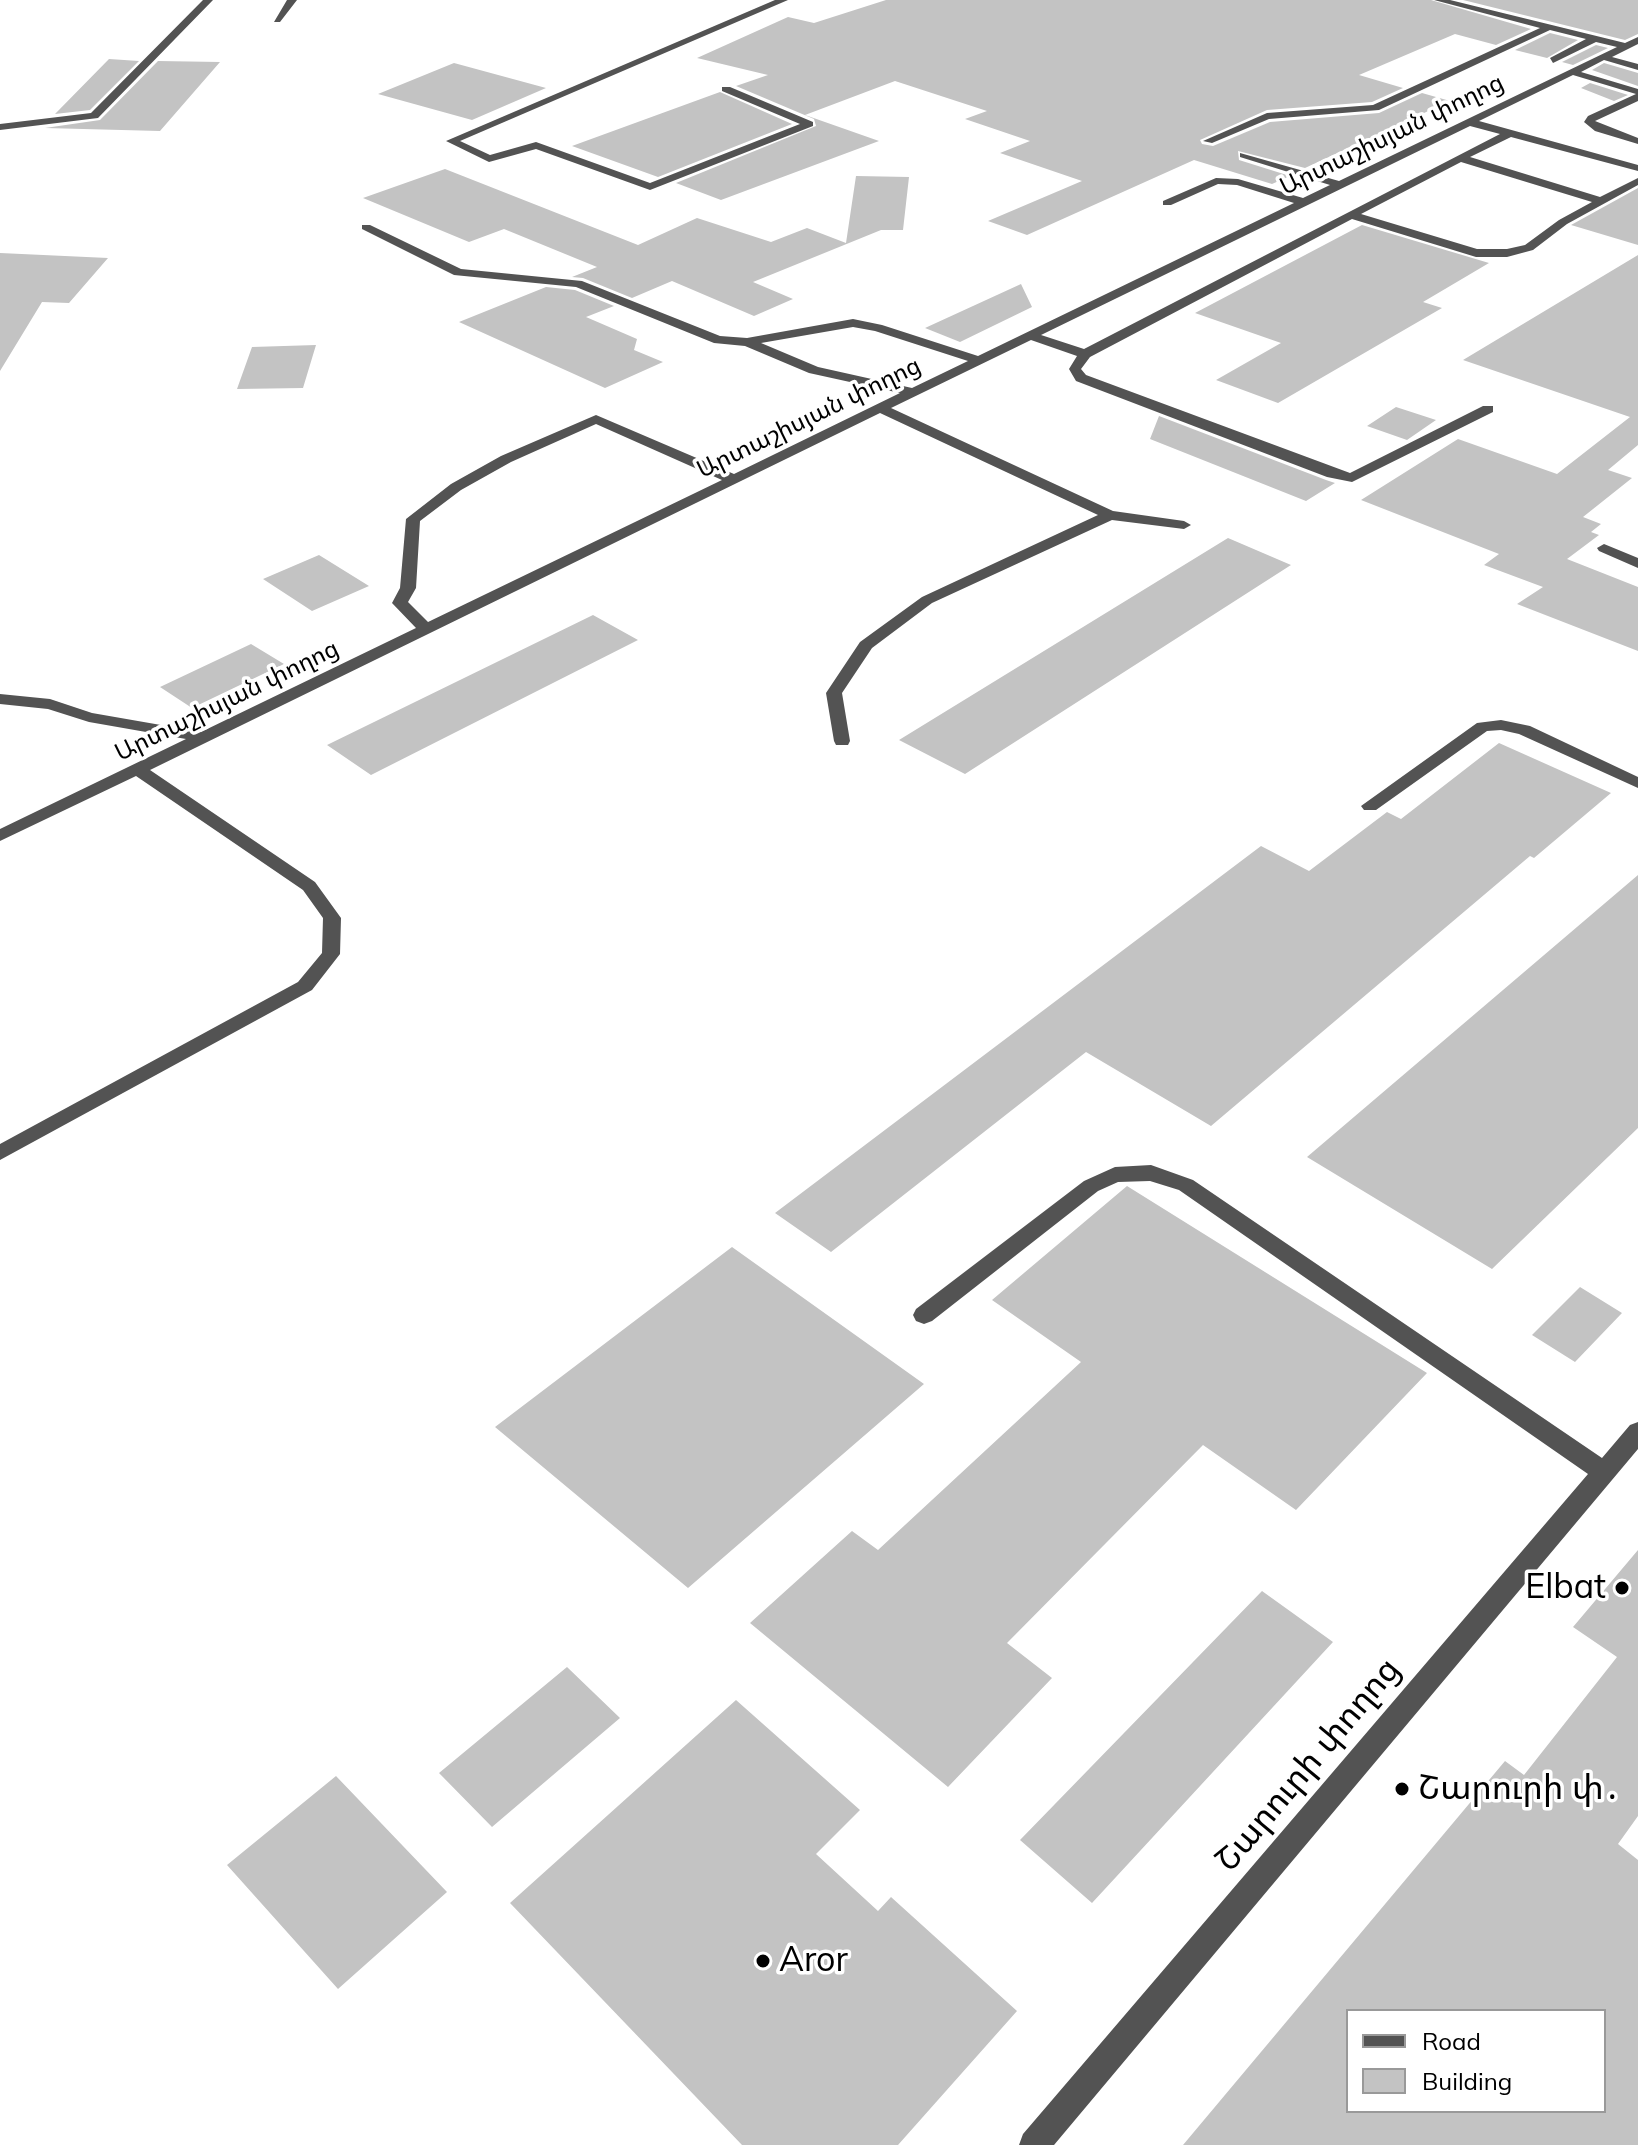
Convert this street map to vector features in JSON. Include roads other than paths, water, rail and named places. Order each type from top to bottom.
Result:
[{"type":"street","points":[[0,127],[94,116],[208,0]]},
{"type":"street","points":[[277,20],[292,0]]},
{"type":"street","points":[[726,89],[809,124],[650,187],[536,145],[489,159],[451,141],[783,0]]},
{"type":"street","points":[[1439,0],[1596,38],[1632,43]]},
{"type":"street","points":[[1208,141],[1267,116],[1375,108],[1549,27]]},
{"type":"street","points":[[1553,60],[1596,38]]},
{"type":"street","name":"Արտաշիսյան փողոց","points":[[0,836],[1632,43]]},
{"type":"street","points":[[1602,57],[1638,67]]},
{"type":"street","points":[[1572,72],[1638,94]]},
{"type":"street","points":[[1638,94],[1589,122],[1599,129],[1638,141]]},
{"type":"street","points":[[1469,122],[1638,168]]},
{"type":"street","points":[[1488,409],[1352,478],[1332,474],[1081,378],[1075,369],[1085,354],[1510,133]]},
{"type":"street","points":[[1244,155],[1340,185]]},
{"type":"street","points":[[1460,158],[1601,201]]},
{"type":"street","points":[[1167,203],[1216,181],[1238,182],[1304,202]]},
{"type":"street","points":[[1351,215],[1476,253],[1507,253],[1529,248],[1563,222],[1638,181]]},
{"type":"street","points":[[366,227],[458,272],[578,284],[718,340],[747,342],[853,323],[978,360]]},
{"type":"street","points":[[1030,335],[1085,354]]},
{"type":"street","points":[[747,342],[814,370],[912,392]]},
{"type":"street","points":[[879,408],[1110,515],[1184,525]]},
{"type":"street","points":[[426,629],[400,603],[408,588],[413,519],[456,487],[506,459],[596,419],[733,479]]},
{"type":"street","points":[[842,741],[834,693],[866,645],[927,600],[1110,515]]},
{"type":"street","points":[[1604,548],[1638,564]]},
{"type":"street","points":[[0,699],[50,704],[89,717],[202,737]]},
{"type":"street","points":[[1370,806],[1483,727],[1501,725],[1524,730],[1638,783]]},
{"type":"street","points":[[0,1153],[305,986],[331,954],[332,918],[309,886],[137,769]]},
{"type":"street","points":[[924,1315],[1091,1186],[1115,1175],[1151,1173],[1186,1185],[1604,1472]]},
{"type":"street","name":"Շարուրի փողոց","points":[[1034,2145],[1638,1432]]},
{"type":"place","name":"Elbat","points":[[1622,1588]]},
{"type":"place","name":"Շարուրի փ․","points":[[1402,1789]]},
{"type":"place","name":"Aror","points":[[763,1961]]}]
